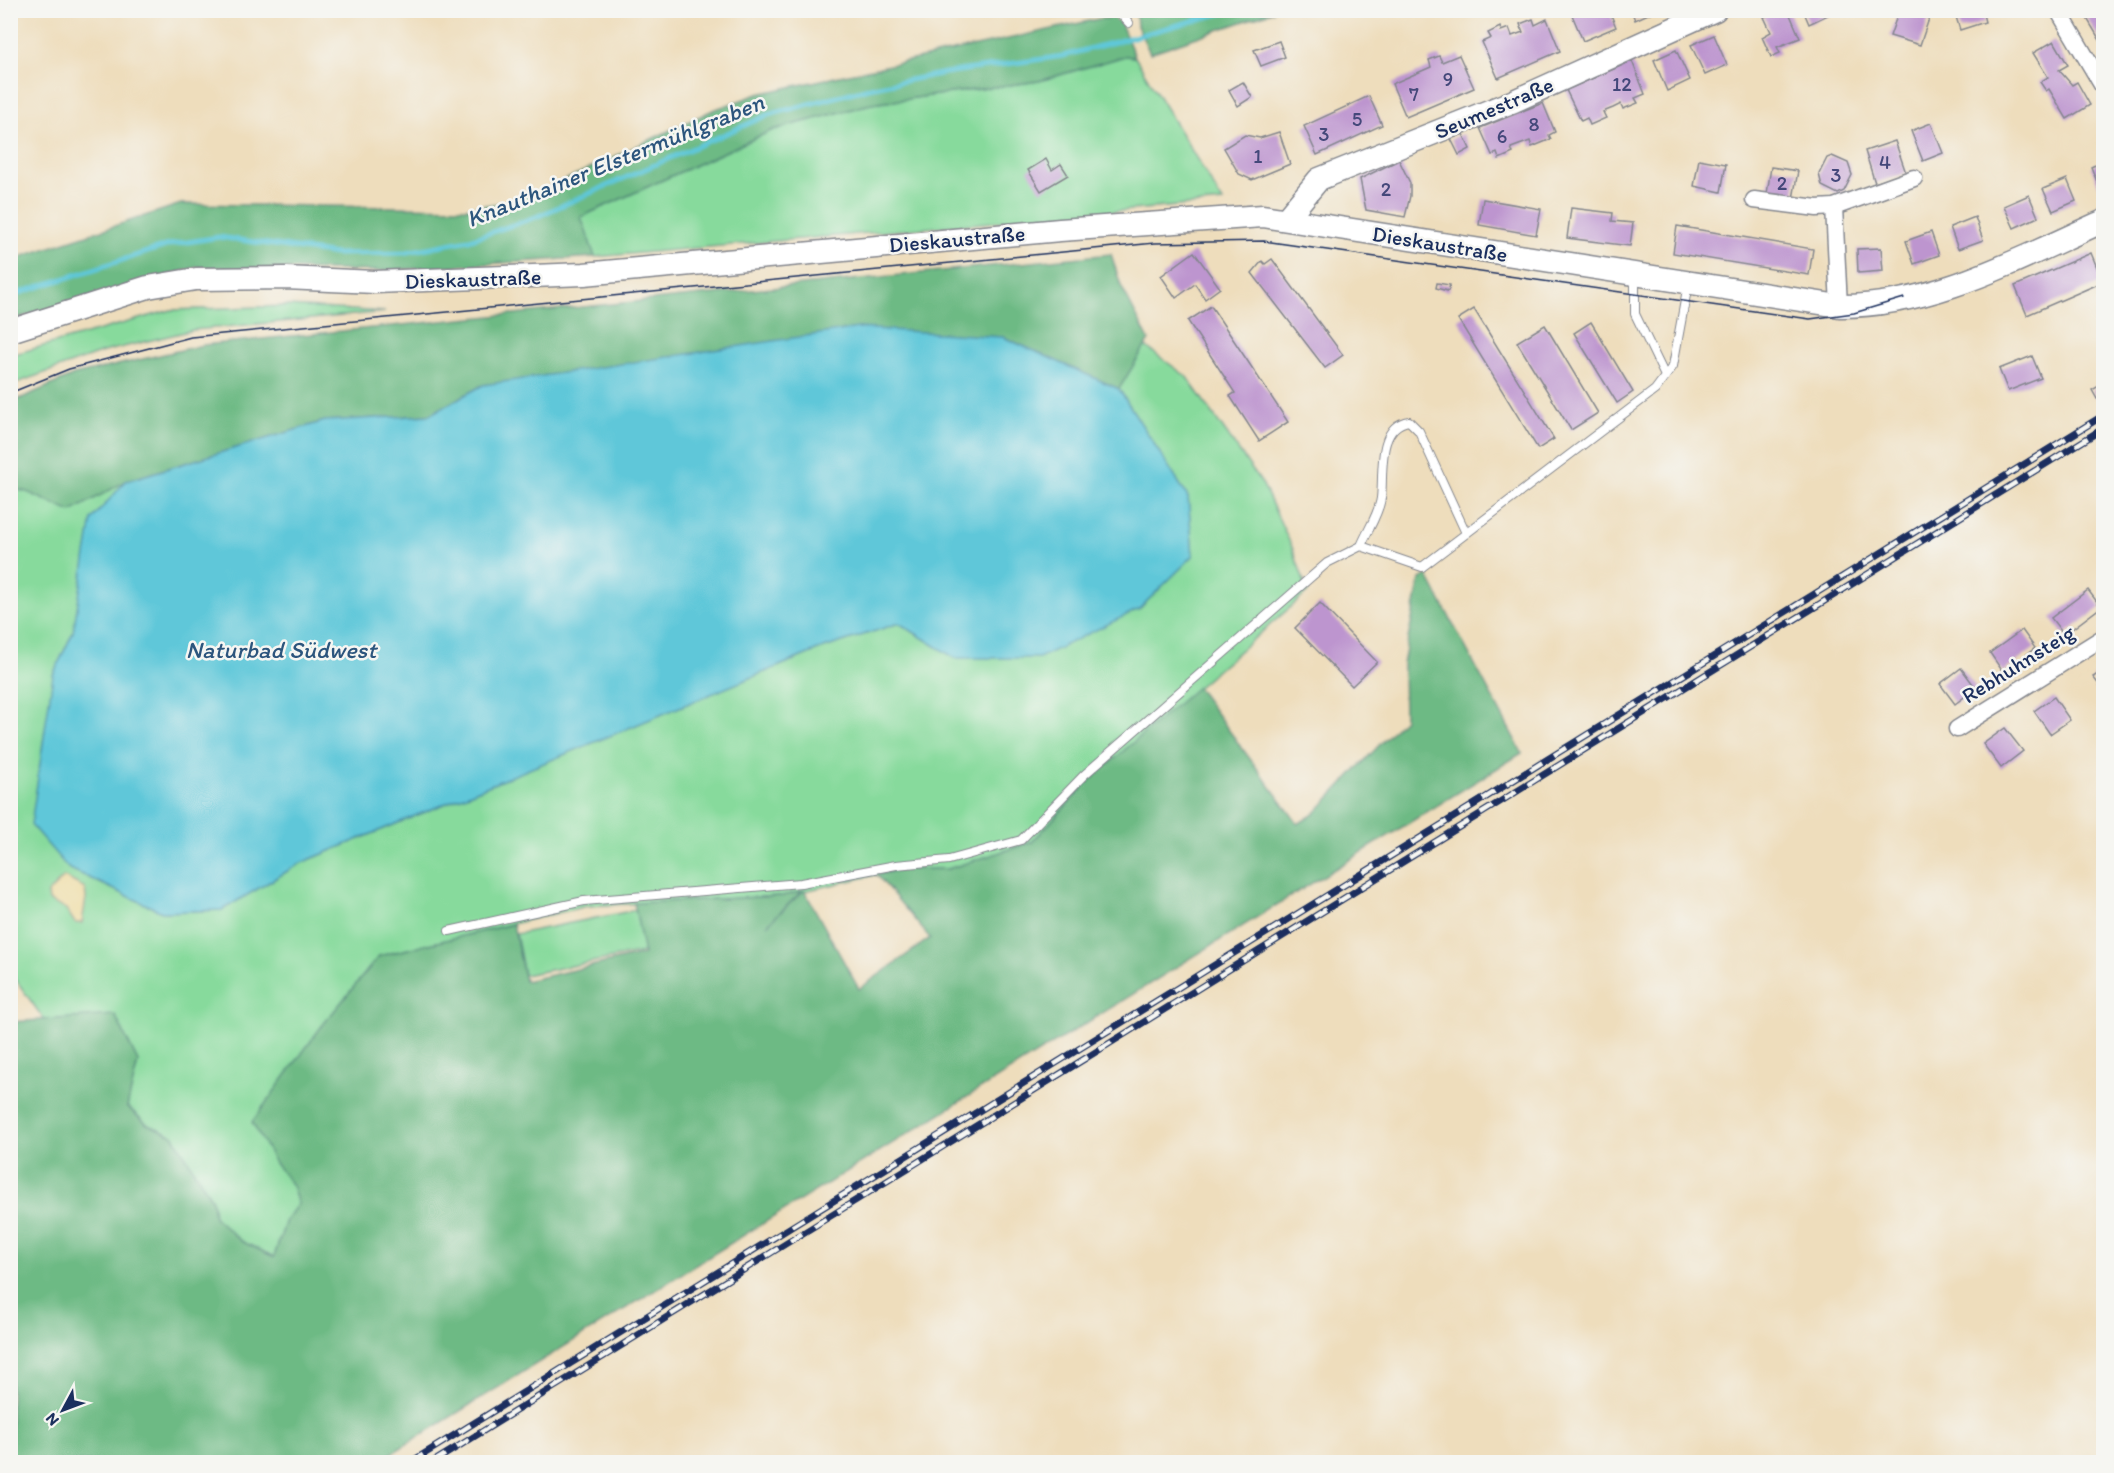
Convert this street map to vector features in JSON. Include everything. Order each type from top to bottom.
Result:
[{"type":"main road","name":"Seumestraße","points":[[1286,219],[1319,179],[1514,101],[1715,10]]},
{"type":"main road","name":"Dieskaustraße","points":[[10,331],[148,287],[196,279],[285,278],[375,282],[584,274],[1060,230],[1263,216],[1839,306],[1860,306],[1959,285],[2103,221]]},
{"type":"street","points":[[2058,10],[2103,88]]},
{"type":"street","points":[[1754,200],[1817,208],[1834,207],[1914,178]]},
{"type":"street","points":[[1834,207],[1839,306]]},
{"type":"street","name":"Rebhuhnsteig","points":[[1957,729],[2103,637]]},
{"type":"lane","points":[[1117,10],[1129,23]]},
{"type":"lane","points":[[1635,273],[1635,314],[1665,376]]},
{"type":"lane","points":[[1361,546],[1422,567],[1655,390],[1673,366],[1688,281]]},
{"type":"lane","points":[[449,931],[584,901],[801,883],[896,865],[950,860],[1021,840],[1084,775],[1327,563],[1361,546],[1381,500],[1382,465],[1389,435],[1402,422],[1409,421],[1419,431],[1467,533]]},
{"type":"green space","points":[[1140,11],[1274,11],[1150,53],[1137,26],[1136,15]]},
{"type":"green space","points":[[1114,18],[1121,24],[1135,57],[1125,56],[1039,81],[871,104],[773,130],[581,217],[595,257],[377,271],[197,267],[11,320],[11,260],[181,204],[465,208],[501,203],[542,191],[713,110],[758,94],[1098,19]]},
{"type":"green space","points":[[1125,56],[1135,57],[1223,202],[595,257],[580,217],[773,130],[871,104],[1039,81]]},
{"type":"green space","points":[[1111,254],[1121,286],[1149,340],[1119,389],[1003,337],[481,386],[429,415],[325,421],[126,481],[71,512],[27,492],[11,488],[10,403],[74,375],[203,345]]},
{"type":"green space","points":[[288,306],[385,312],[193,330],[103,352],[11,385],[11,355],[171,310]]},
{"type":"green space","points":[[1094,309],[1186,376],[1263,485],[1292,547],[1308,592],[1090,780],[1032,842],[948,869],[902,869],[782,896],[587,906],[379,956],[275,1163],[292,1185],[298,1204],[286,1220],[274,1257],[241,1241],[214,1217],[212,1200],[173,1136],[147,1124],[127,1106],[138,1062],[115,1016],[45,1021],[11,973],[10,479],[302,362]],"holes":[[[483,385],[1119,389],[1188,497],[1193,556],[1139,609],[955,658],[899,623],[818,650],[301,863],[222,910],[162,912],[68,868],[53,675],[73,632]]]},
{"type":"green space","points":[[1427,575],[1522,753],[378,1462],[11,1462],[11,1022],[115,1015],[138,1062],[127,1107],[147,1124],[173,1135],[212,1200],[214,1217],[241,1241],[274,1257],[286,1220],[298,1204],[292,1185],[275,1163],[252,1122],[321,1027],[379,956],[513,924],[525,981],[644,954],[634,903],[782,896],[802,891],[767,925],[804,890],[859,989],[930,938],[877,875],[902,869],[948,869],[1032,842],[1090,780],[1197,687],[1298,824],[1314,814],[1404,719],[1403,664],[1420,579]]},
{"type":"green space","points":[[636,910],[644,952],[524,975],[516,934]]},
{"type":"sand","points":[[64,877],[85,888],[86,898],[82,923],[75,923],[66,909],[49,901],[48,893]]},
{"type":"water","name":"Naturbad Südwest","points":[[858,328],[1003,337],[1119,389],[1188,497],[1193,556],[1139,609],[1039,658],[955,658],[899,623],[818,650],[301,863],[222,910],[162,912],[68,868],[31,825],[53,675],[73,632],[92,519],[126,481],[325,421],[429,415],[483,385]]},
{"type":"building","points":[[1503,10],[1512,10],[1514,14],[1506,17]]},
{"type":"building","points":[[1570,10],[1609,10],[1616,27],[1583,41]]},
{"type":"building","points":[[1631,10],[1657,10],[1635,20]]},
{"type":"building","points":[[1779,10],[1788,10],[1800,38],[1777,47],[1780,53],[1771,57],[1762,37],[1771,32],[1764,17]]},
{"type":"building","points":[[1803,10],[1838,10],[1809,24]]},
{"type":"building","points":[[1891,10],[1932,10],[1920,45],[1890,36],[1897,16]]},
{"type":"building","points":[[1954,10],[1982,10],[1985,22],[1960,30]]},
{"type":"building","points":[[2082,10],[2104,10],[2104,47]]},
{"type":"building","points":[[1533,19],[1535,25],[1547,19],[1560,51],[1498,78],[1482,42],[1491,38],[1488,33],[1500,27],[1501,31],[1509,28],[1512,36],[1523,32],[1520,24]]},
{"type":"building","points":[[1714,35],[1727,65],[1705,75],[1691,45]]},
{"type":"building","points":[[1279,41],[1285,57],[1261,66],[1254,50]]},
{"type":"building","points":[[2054,41],[2068,65],[2059,70],[2072,85],[2077,82],[2090,105],[2067,119],[2049,89],[2046,91],[2040,82],[2048,77],[2033,53]]},
{"type":"building","points":[[1676,50],[1690,80],[1667,91],[1654,60]]},
{"type":"building","points":[[1459,55],[1474,88],[1406,117],[1392,84],[1431,67],[1429,60],[1439,56],[1442,62]]},
{"type":"building","points":[[1632,61],[1645,94],[1635,98],[1638,103],[1623,109],[1621,104],[1603,112],[1606,118],[1590,125],[1587,118],[1581,121],[1566,90]]},
{"type":"building","points":[[1243,82],[1252,97],[1238,106],[1229,90]]},
{"type":"building","points":[[1369,96],[1382,125],[1317,155],[1304,126]]},
{"type":"building","points":[[1543,103],[1555,132],[1549,135],[1551,139],[1532,147],[1530,141],[1511,148],[1513,153],[1499,159],[1497,153],[1492,155],[1480,128]]},
{"type":"building","points":[[1931,123],[1943,153],[1923,161],[1911,131]]},
{"type":"building","points":[[1279,132],[1290,164],[1252,180],[1239,174],[1224,148],[1245,135],[1260,138]]},
{"type":"building","points":[[1463,134],[1470,149],[1459,155],[1451,139]]},
{"type":"building","points":[[1895,141],[1906,173],[1875,183],[1865,151]]},
{"type":"building","points":[[1832,156],[1848,163],[1852,175],[1844,191],[1838,194],[1822,186],[1819,174],[1827,158]]},
{"type":"building","points":[[1046,159],[1052,170],[1061,164],[1068,175],[1041,191],[1028,170]]},
{"type":"building","points":[[1699,159],[1726,164],[1721,192],[1694,186]]},
{"type":"building","points":[[1399,160],[1410,183],[1410,196],[1405,217],[1366,210],[1360,179]]},
{"type":"building","points":[[2104,161],[2104,187],[2100,189],[2091,167]]},
{"type":"building","points":[[1771,167],[1798,171],[1793,199],[1767,194]]},
{"type":"building","points":[[2067,179],[2076,201],[2053,211],[2043,189]]},
{"type":"building","points":[[2029,195],[2038,217],[2014,228],[2004,206]]},
{"type":"building","points":[[1483,199],[1541,209],[1536,235],[1479,225]]},
{"type":"building","points":[[1571,208],[1613,213],[1612,221],[1633,223],[1630,246],[1567,238]]},
{"type":"building","points":[[1975,217],[1983,240],[1958,249],[1950,227]]},
{"type":"building","points":[[1677,226],[1813,249],[1809,275],[1673,253]]},
{"type":"building","points":[[1931,232],[1939,255],[1914,264],[1906,241]]},
{"type":"building","points":[[1881,248],[1883,271],[1858,273],[1857,249]]},
{"type":"building","points":[[1194,252],[1220,288],[1205,299],[1195,284],[1176,298],[1161,276]]},
{"type":"building","points":[[2091,253],[2103,282],[2027,315],[2015,286]]},
{"type":"building","points":[[1272,259],[1343,355],[1325,368],[1252,273],[1262,261],[1265,264]]},
{"type":"building","points":[[1437,283],[1450,285],[1448,291],[1436,288]]},
{"type":"building","points":[[1211,306],[1288,422],[1259,441],[1230,396],[1235,393],[1188,321]]},
{"type":"building","points":[[1474,309],[1554,439],[1538,449],[1458,319]]},
{"type":"building","points":[[1591,322],[1633,392],[1617,403],[1574,333]]},
{"type":"building","points":[[1545,325],[1598,413],[1571,430],[1517,342]]},
{"type":"building","points":[[2032,356],[2041,378],[2008,391],[1999,369]]},
{"type":"building","points":[[2104,383],[2104,395],[2097,399],[2092,390]]},
{"type":"building","points":[[2088,590],[2101,607],[2064,635],[2051,618]]},
{"type":"building","points":[[1320,603],[1377,662],[1352,686],[1295,628]]},
{"type":"building","points":[[2022,630],[2035,648],[2003,672],[1990,653]]},
{"type":"building","points":[[1961,668],[1976,688],[1955,704],[1940,684]]},
{"type":"building","points":[[2104,670],[2104,691],[2093,677]]},
{"type":"building","points":[[2054,697],[2070,720],[2050,734],[2034,711]]},
{"type":"building","points":[[2005,728],[2023,751],[2001,768],[1983,744]]},
{"type":"waterway","name":"Knauthainer Elstermühlgraben","points":[[10,296],[169,245],[219,237],[336,254],[402,253],[469,240],[536,217],[768,115],[869,88],[945,73],[1063,56],[1233,10]]},
{"type":"tram line","points":[[10,393],[69,369],[191,337],[1155,243],[1264,241],[1810,319],[1854,313],[1904,298]]},
{"type":"railway","points":[[411,1462],[2104,415]]},
{"type":"railway","points":[[433,1462],[2104,428]]}]
